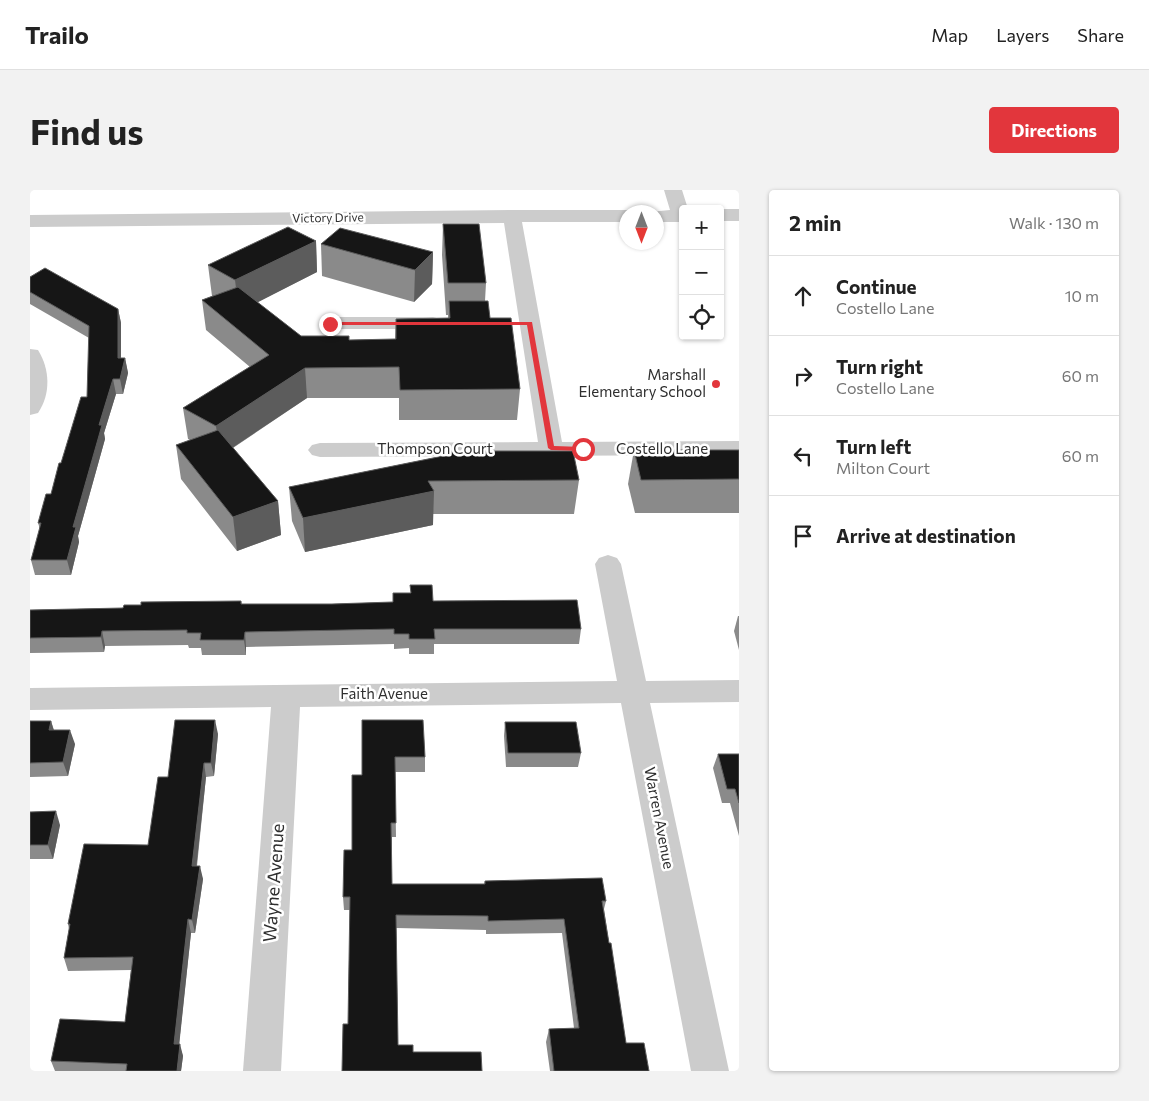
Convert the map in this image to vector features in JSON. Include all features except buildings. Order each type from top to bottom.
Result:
[{"type":"street","points":[[673,190],[679,207]]},
{"type":"street","points":[[724,215],[739,215]]},
{"type":"street","points":[[512,216],[520,324],[551,448]]},
{"type":"street","name":"Victory Drive","points":[[30,221],[619,216]]},
{"type":"street","points":[[664,216],[679,216]]},
{"type":"street","points":[[330,324],[453,324]]},
{"type":"street","points":[[30,355],[38,372],[37,388],[30,408]]},
{"type":"street","name":"Costello Lane","points":[[551,448],[739,448]]},
{"type":"street","name":"Thompson Court","points":[[320,450],[551,448]]},
{"type":"street","name":"Warren Avenue","points":[[608,564],[710,1071]]},
{"type":"street","name":"Faith Avenue","points":[[30,699],[739,691]]},
{"type":"street","name":"Wayne Avenue","points":[[262,1071],[286,695]]},
{"type":"place","name":"Marshall Elementary School","points":[[716,384]]},
{"type":"route","points":[[330,324],[530,324],[551,448],[583,449]]}]
